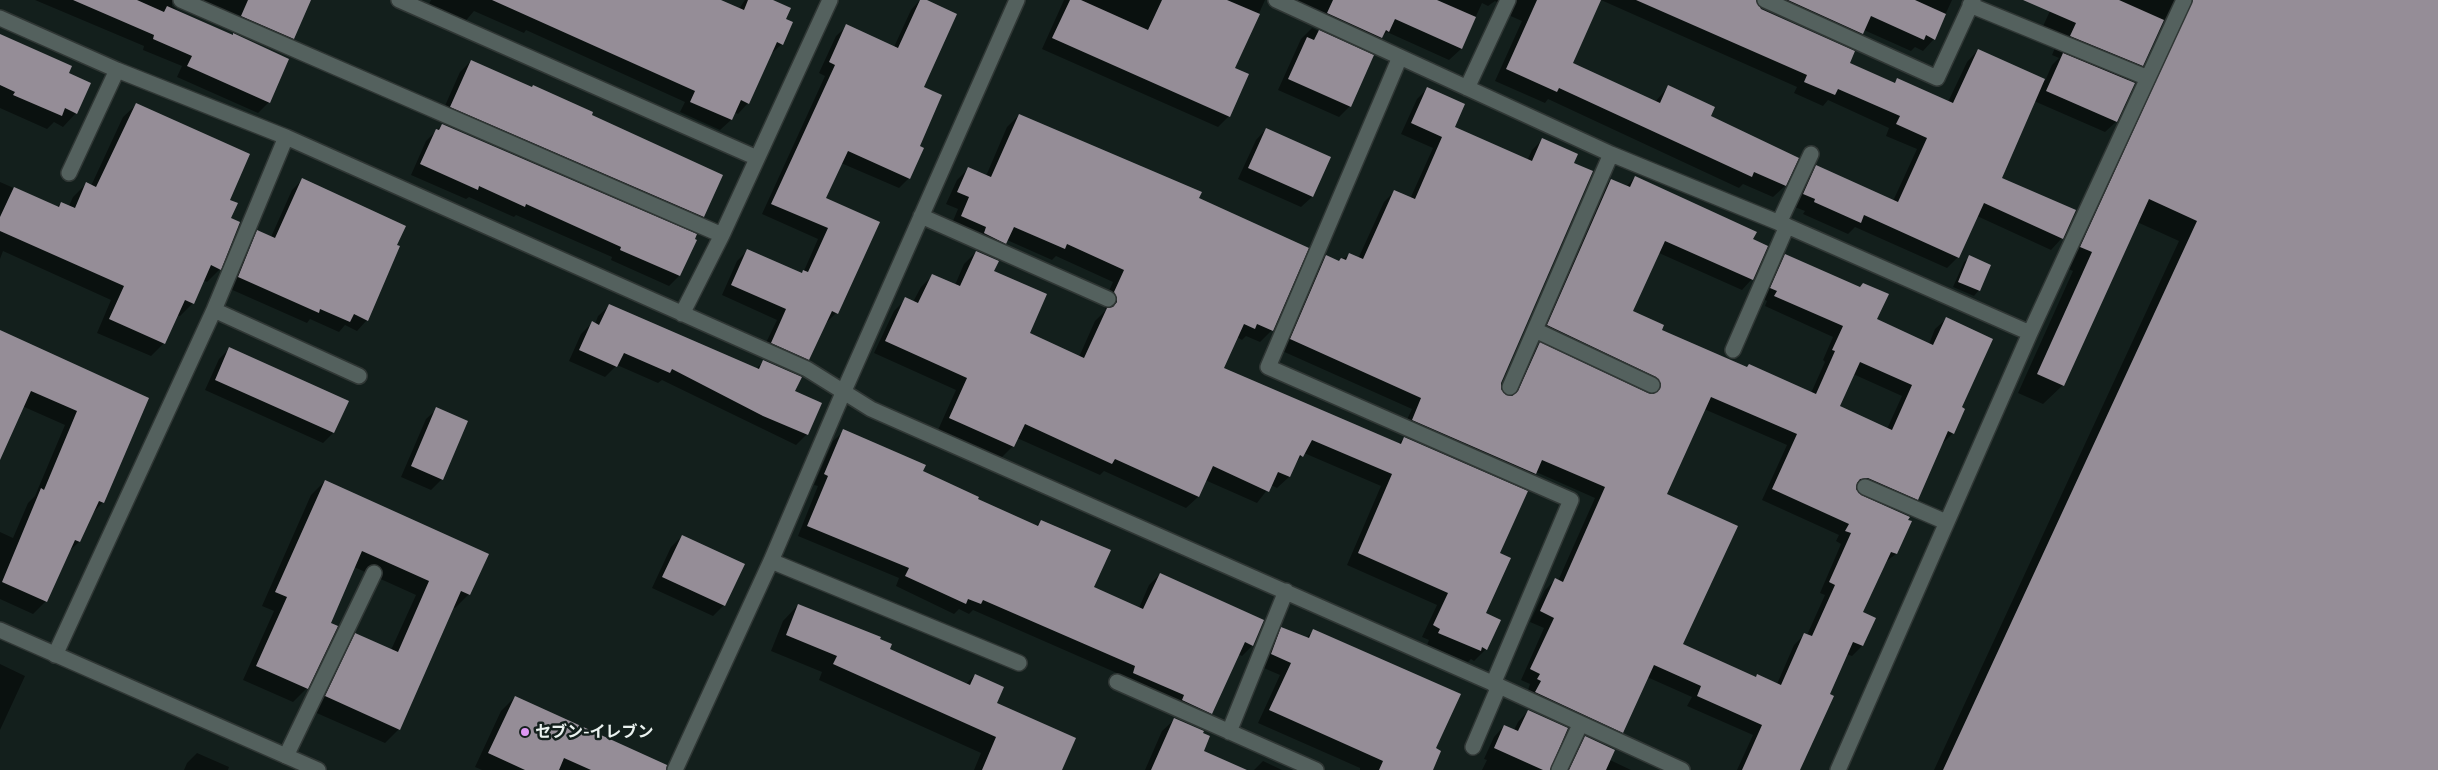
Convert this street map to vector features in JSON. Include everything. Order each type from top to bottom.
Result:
[{"type":"street","points":[[181,0],[722,235]]},
{"type":"street","points":[[399,0],[757,158]]},
{"type":"street","points":[[682,314],[722,235],[830,0]]},
{"type":"street","points":[[675,770],[771,561],[843,393],[1017,0]]},
{"type":"street","points":[[1276,0],[1294,4],[1400,57],[1611,154],[1783,225],[2030,333]]},
{"type":"street","points":[[1467,88],[1508,0]]},
{"type":"street","points":[[1766,0],[1937,78],[1971,3],[2148,78]]},
{"type":"street","points":[[1838,770],[2030,333],[2184,0]]},
{"type":"street","points":[[0,18],[117,70],[286,137],[807,368],[843,393],[871,409],[1496,685],[1682,770]]},
{"type":"street","points":[[1400,57],[1268,367],[1571,500],[1473,747]]},
{"type":"street","points":[[68,173],[117,70]]},
{"type":"street","points":[[55,655],[214,310],[286,137]]},
{"type":"street","points":[[1510,387],[1611,154]]},
{"type":"street","points":[[1733,350],[1811,154]]},
{"type":"street","points":[[921,216],[1108,299]]},
{"type":"street","points":[[214,310],[359,376]]},
{"type":"street","points":[[1535,330],[1652,385]]},
{"type":"street","points":[[1865,487],[1946,522]]},
{"type":"street","points":[[771,561],[1019,663]]},
{"type":"street","points":[[286,756],[374,573]]},
{"type":"street","points":[[1229,732],[1286,592]]},
{"type":"street","points":[[0,630],[318,770]]},
{"type":"street","points":[[1117,682],[1316,770]]},
{"type":"street","points":[[1559,770],[1580,725]]},
{"type":"building","points":[[73,0],[137,0],[164,12],[167,6],[233,35],[233,33],[289,59],[270,103],[187,66],[192,56],[153,39],[154,35]]},
{"type":"building","points":[[248,0],[311,0],[294,39],[241,16]]},
{"type":"building","points":[[492,0],[721,0],[744,10],[748,0],[773,0],[791,8],[786,19],[793,22],[783,45],[777,42],[749,104],[741,100],[732,120],[690,102],[695,91]]},
{"type":"building","points":[[920,0],[927,0],[957,14],[924,87],[942,95],[920,146],[924,148],[910,179],[848,151],[826,198],[880,222],[838,314],[832,311],[809,360],[771,343],[786,309],[731,285],[747,249],[802,273],[803,270],[808,272],[828,228],[771,204],[835,65],[829,62],[846,24],[898,48]]},
{"type":"building","points":[[1070,0],[1081,0],[1148,30],[1162,0],[1227,0],[1260,14],[1235,68],[1249,74],[1230,117],[1052,38]]},
{"type":"building","points":[[1333,0],[1437,0],[1476,17],[1462,49],[1395,19],[1389,32],[1386,30],[1382,38],[1327,13]]},
{"type":"building","points":[[1537,0],[1601,0],[1573,63],[1660,103],[1668,85],[1715,107],[1711,116],[1799,158],[1786,186],[1754,172],[1752,177],[1559,88],[1557,92],[1506,69]]},
{"type":"building","points":[[1636,0],[1756,0],[1761,9],[1855,51],[1850,63],[1895,83],[1897,78],[1953,103],[1978,49],[2045,79],[2002,178],[2076,210],[2063,239],[1984,203],[1959,258],[1864,215],[1861,223],[1814,202],[1815,199],[1803,194],[1816,165],[1898,202],[1927,138],[1896,124],[1900,116],[1838,89],[1835,95],[1804,82],[1807,75]]},
{"type":"building","points":[[1788,0],[1915,0],[1946,14],[1935,40],[1926,35],[1924,40],[1871,16],[1863,34]]},
{"type":"building","points":[[2023,0],[2119,0],[2164,20],[2143,66],[2070,36],[2076,23]]},
{"type":"building","points":[[2193,0],[2438,0],[2438,770],[1943,770],[2197,221],[2149,199],[2064,386],[2037,374],[2092,252],[2080,247]]},
{"type":"building","points":[[1319,30],[1374,55],[1351,107],[1288,79],[1307,37],[1314,40]]},
{"type":"building","points":[[0,34],[72,66],[69,73],[91,83],[77,114],[65,108],[62,116],[13,95],[15,92],[0,85]]},
{"type":"building","points":[[2063,53],[2135,83],[2117,122],[2046,91]]},
{"type":"building","points":[[471,60],[593,112],[592,115],[723,175],[704,217],[450,107]]},
{"type":"building","points":[[1427,87],[1465,104],[1455,127],[1532,161],[1542,138],[1578,154],[1574,163],[1593,171],[1501,383],[1501,389],[1506,395],[1512,396],[1518,391],[1540,342],[1648,393],[1653,394],[1660,389],[1661,384],[1656,377],[1547,325],[1611,179],[1630,187],[1635,176],[1757,232],[1753,239],[1768,246],[1753,280],[1665,241],[1633,311],[1664,325],[1662,330],[1747,367],[1749,364],[1816,394],[1835,351],[1832,350],[1843,326],[1774,296],[1777,291],[1770,288],[1785,254],[1860,287],[1863,283],[1889,294],[1877,319],[1933,345],[1946,317],[1993,339],[1962,407],[1965,409],[1954,434],[1948,431],[1918,500],[1868,478],[1860,479],[1857,483],[1856,489],[1861,495],[1910,517],[1908,520],[1912,521],[1897,554],[1891,552],[1863,612],[1876,618],[1863,646],[1853,642],[1830,694],[1834,696],[1800,770],[1742,770],[1762,725],[1697,696],[1701,686],[1654,665],[1623,733],[1535,692],[1541,681],[1537,679],[1540,674],[1530,669],[1554,618],[1540,611],[1555,578],[1563,582],[1605,487],[1542,460],[1536,474],[1412,420],[1421,398],[1290,339],[1326,255],[1339,261],[1341,258],[1346,260],[1349,253],[1363,259],[1394,190],[1415,199],[1442,137],[1411,123]],"holes":[[[1860,362],[1912,385],[1892,430],[1840,406]],[[1711,397],[1797,434],[1772,489],[1849,524],[1845,531],[1851,533],[1829,582],[1835,585],[1812,636],[1804,633],[1781,685],[1757,674],[1756,677],[1683,644],[1738,526],[1667,494]]]},
{"type":"building","points":[[136,103],[250,154],[230,200],[238,203],[231,218],[240,222],[221,270],[211,265],[194,304],[185,300],[165,344],[109,319],[124,286],[0,231],[0,217],[14,187],[59,207],[61,202],[75,208],[86,182],[96,187]]},
{"type":"building","points":[[1019,114],[1202,192],[1199,198],[1309,248],[1273,331],[1257,324],[1255,329],[1244,324],[1224,368],[1401,444],[1404,437],[1528,491],[1500,553],[1511,558],[1486,613],[1501,620],[1487,650],[1482,647],[1481,651],[1438,633],[1440,629],[1433,625],[1448,593],[1358,553],[1392,474],[1312,440],[1303,457],[1300,455],[1290,477],[1278,472],[1269,492],[1213,466],[1199,497],[1115,459],[1112,464],[1025,424],[1014,447],[949,418],[967,378],[885,341],[905,297],[918,303],[932,274],[960,286],[976,251],[999,261],[994,271],[1047,294],[1030,333],[1084,358],[1107,308],[1113,307],[1117,302],[1114,292],[1124,270],[1067,244],[1065,249],[1014,227],[1006,244],[984,233],[986,227],[961,216],[969,197],[957,192],[968,167],[991,177]]},
{"type":"building","points":[[442,124],[697,234],[695,239],[697,240],[680,276],[620,250],[621,247],[526,204],[525,207],[479,186],[478,190],[420,164],[436,129],[439,130]]},
{"type":"building","points":[[1266,128],[1331,157],[1313,197],[1248,168]]},
{"type":"building","points":[[302,178],[406,226],[397,245],[400,246],[368,321],[354,314],[350,322],[320,309],[319,313],[238,277],[257,230],[275,238]]},
{"type":"building","points":[[1969,255],[1991,265],[1980,291],[1958,282]]},
{"type":"building","points":[[609,304],[759,369],[763,360],[802,377],[795,391],[822,403],[808,435],[763,416],[672,369],[670,373],[624,353],[617,367],[579,350],[592,321],[599,325]]},
{"type":"building","points":[[0,330],[149,398],[104,503],[99,501],[80,542],[75,540],[47,602],[2,582],[41,488],[44,490],[77,411],[31,391],[0,460]]},
{"type":"building","points":[[229,347],[349,401],[334,433],[215,380]]},
{"type":"building","points":[[436,407],[468,421],[443,480],[411,466]]},
{"type":"building","points":[[843,429],[926,465],[923,471],[979,497],[978,499],[1038,526],[1041,520],[1111,550],[1094,587],[1143,609],[1160,573],[1264,620],[1253,646],[1245,642],[1212,714],[1182,700],[1184,695],[1133,673],[1135,666],[983,600],[981,604],[968,599],[966,604],[905,576],[909,568],[807,526],[828,476],[824,474]]},
{"type":"building","points":[[325,480],[489,554],[470,595],[461,591],[400,730],[325,696],[355,633],[398,652],[429,581],[362,551],[331,623],[338,626],[308,689],[256,666],[287,597],[275,592]]},
{"type":"building","points":[[682,535],[745,564],[725,606],[662,577]]},
{"type":"building","points":[[798,604],[881,637],[880,639],[892,644],[890,649],[970,685],[975,674],[1004,687],[997,703],[1076,738],[1062,770],[982,770],[996,737],[833,664],[837,656],[786,635]]},
{"type":"building","points":[[1281,627],[1309,638],[1313,629],[1461,694],[1436,748],[1441,751],[1433,770],[1379,770],[1383,761],[1269,710],[1291,663],[1271,654]]},
{"type":"building","points":[[515,696],[667,765],[666,770],[591,770],[564,758],[559,770],[525,770],[488,753]]},
{"type":"building","points":[[1528,710],[1568,728],[1550,770],[1543,770],[1494,748],[1504,725],[1518,731]]},
{"type":"building","points":[[1174,718],[1204,731],[1203,733],[1210,736],[1204,751],[1247,770],[1151,770]]},
{"type":"building","points":[[1585,736],[1615,750],[1606,770],[1569,770]]},
{"type":"place","name":"セブン-イレブン","points":[[525,732]]}]
